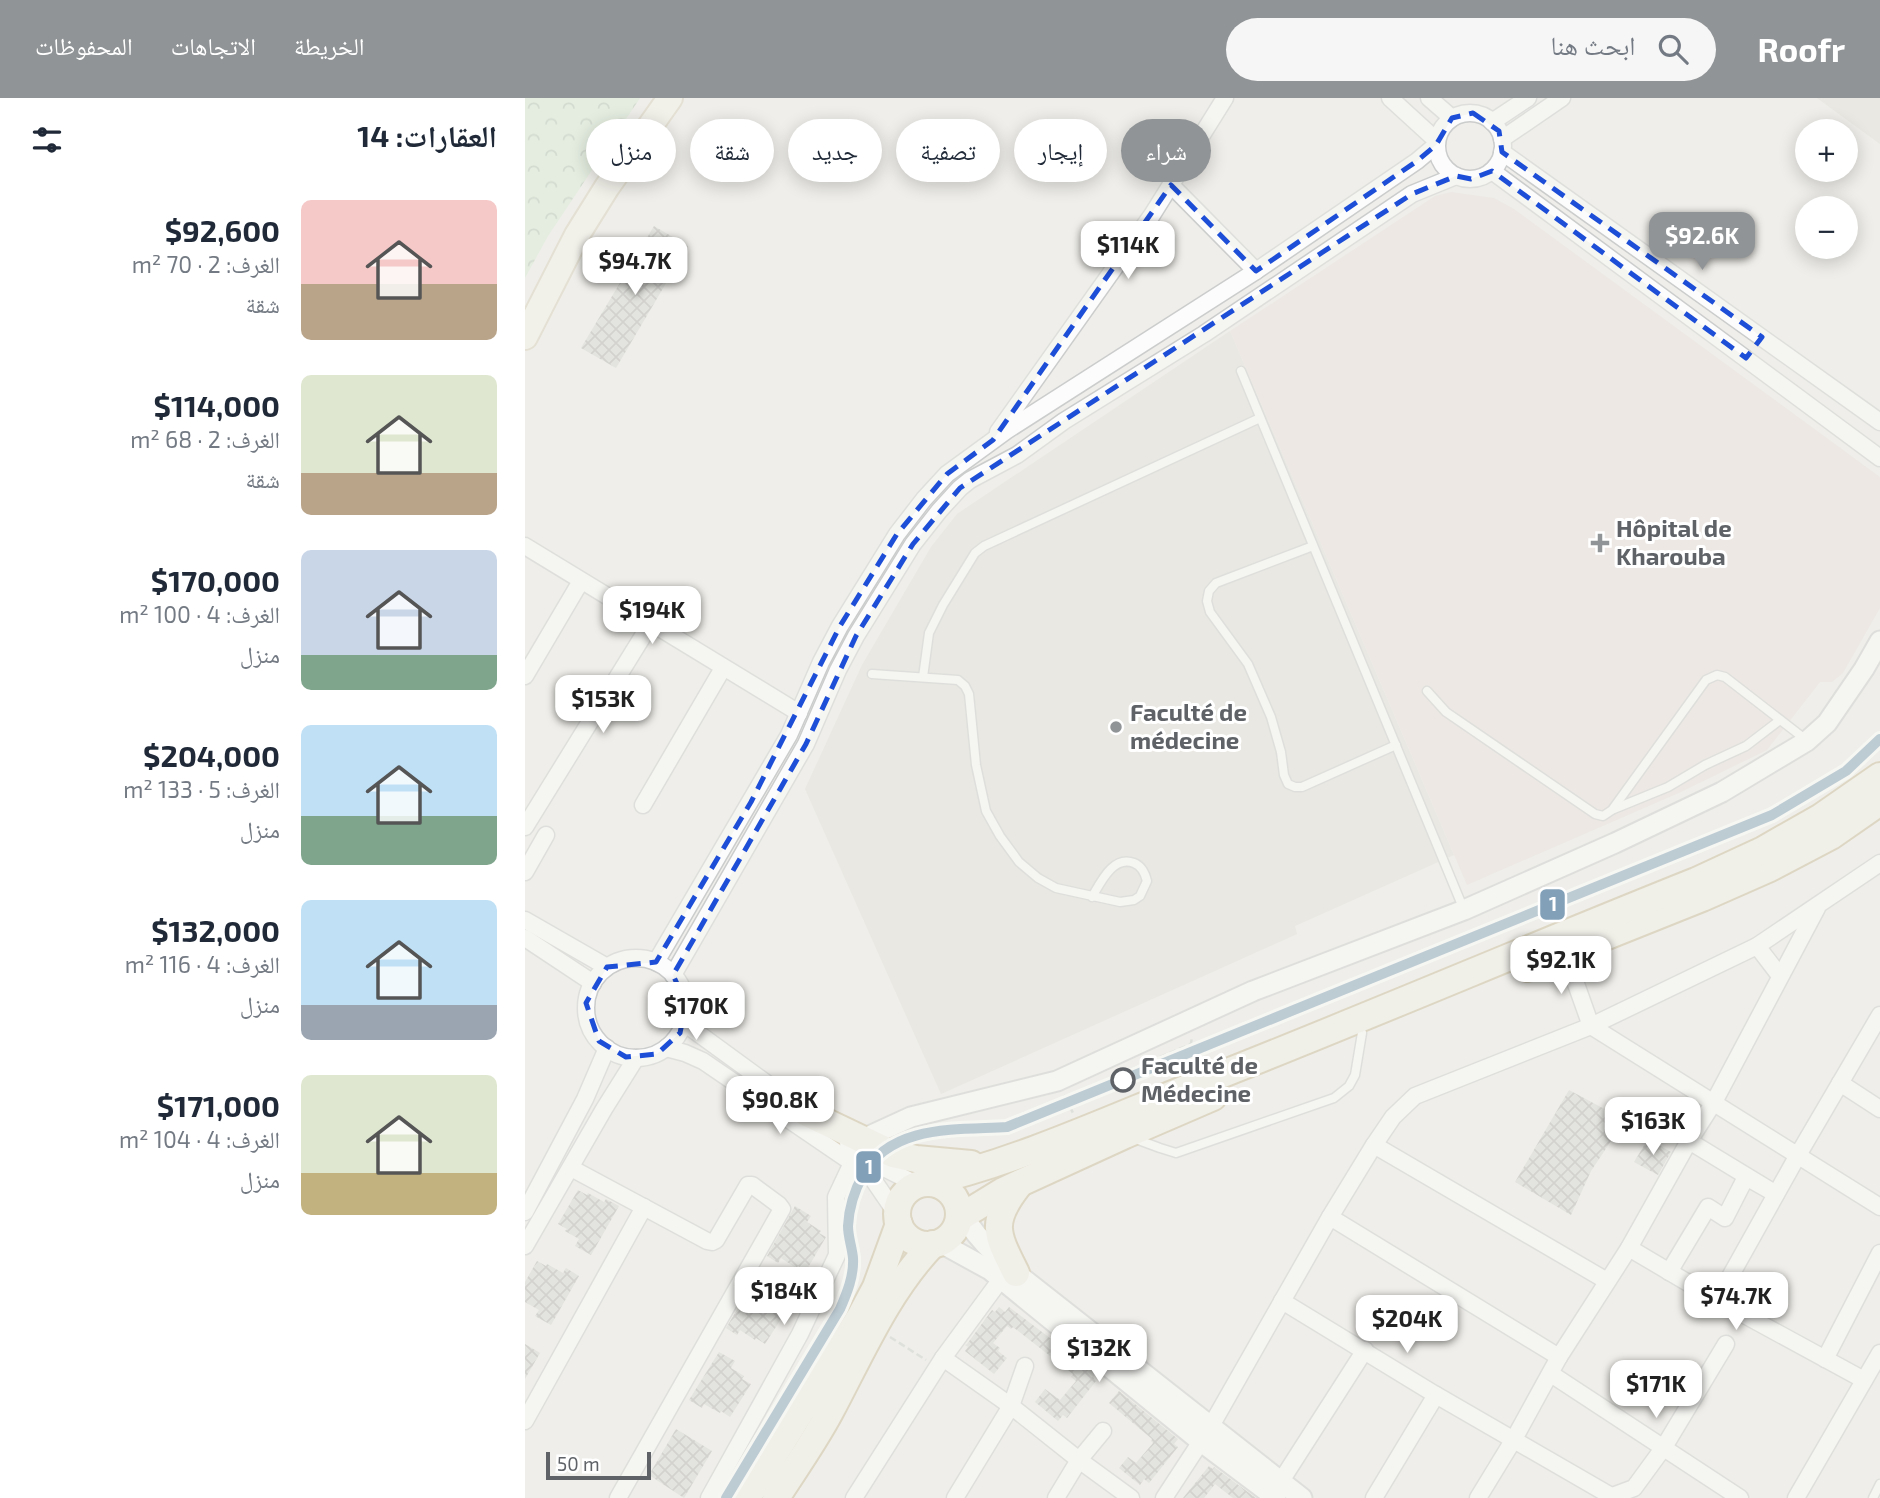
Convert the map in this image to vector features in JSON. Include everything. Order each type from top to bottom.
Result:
[{"type":"highway","points":[[747,1498],[876,1287],[898,1220],[898,1208],[905,1194],[922,1184],[990,1165],[1284,1050],[1696,881],[1763,850],[1821,817],[1880,776]]},
{"type":"highway","points":[[960,1213],[1125,1135],[1362,1033],[1770,868],[1831,836],[1880,802]]},
{"type":"highway","points":[[805,1112],[857,1151],[950,1163],[990,1165]]},
{"type":"highway","points":[[1009,1276],[998,1227],[1002,1208],[1020,1183]]},
{"type":"highway","points":[[776,1498],[828,1416],[893,1294],[919,1259],[953,1232],[960,1213],[955,1198],[943,1186],[922,1184]]},
{"type":"highway","points":[[898,1220],[903,1231],[916,1242],[936,1243]]},
{"type":"main road","points":[[525,337],[577,234],[670,98]]},
{"type":"street","points":[[993,440],[1152,215],[1225,98]]},
{"type":"street","points":[[1390,98],[1437,143]]},
{"type":"street","points":[[1429,98],[1452,118]]},
{"type":"street","points":[[1492,122],[1528,98]]},
{"type":"street","points":[[1502,145],[1562,98]]},
{"type":"street","points":[[1473,113],[1492,122],[1499,131],[1502,145],[1499,163],[1492,171],[1471,179],[1455,176],[1442,165],[1437,143],[1444,125],[1452,118],[1473,113]]},
{"type":"street","points":[[656,962],[789,735],[840,626],[897,534],[947,474],[993,440],[1256,271],[1417,161],[1437,143]]},
{"type":"street","points":[[1502,145],[1880,422]]},
{"type":"street","points":[[1492,171],[1880,458]]},
{"type":"street","points":[[673,975],[806,744],[838,670],[882,593],[913,544],[960,488],[1017,455],[1064,421],[1204,334],[1412,194],[1455,176]]},
{"type":"street","points":[[1171,185],[1256,271]]},
{"type":"street","points":[[1746,358],[1762,337]]},
{"type":"street","points":[[975,452],[986,471]]},
{"type":"street","points":[[525,546],[799,713]]},
{"type":"street","points":[[525,676],[581,581]]},
{"type":"street","points":[[525,827],[651,623]]},
{"type":"street","points":[[709,1498],[800,1334],[837,1255],[836,1197],[857,1151],[911,1117],[1057,1081],[1253,991],[1464,910],[1723,792],[1807,741],[1826,723],[1880,641]]},
{"type":"street","points":[[643,805],[723,668]]},
{"type":"street","points":[[525,872],[546,835]]},
{"type":"street","points":[[1164,1498],[1374,1145],[1393,1116],[1415,1096],[1591,1026],[1757,946],[1880,863]]},
{"type":"street","points":[[1478,1498],[1559,1357],[1629,1248],[1714,1102],[1818,906]]},
{"type":"street","points":[[525,920],[607,967]]},
{"type":"street","points":[[525,938],[593,983]]},
{"type":"street","points":[[1757,946],[1780,976]]},
{"type":"street","points":[[1565,953],[1591,1026],[1880,1207]]},
{"type":"street","points":[[636,958],[656,962],[673,975],[684,993],[686,1013],[684,1023],[674,1041],[666,1048],[647,1057],[616,1054],[593,1033],[586,1013],[589,992],[607,967],[616,962],[636,958]]},
{"type":"street","points":[[1717,1300],[1880,1015]]},
{"type":"street","points":[[684,1023],[879,1164],[922,1184]]},
{"type":"street","points":[[525,1212],[585,1099],[607,1048]]},
{"type":"street","points":[[666,1048],[703,1061],[857,1151],[898,1220]]},
{"type":"street","points":[[525,1247],[636,1058]]},
{"type":"street","points":[[1840,1083],[1880,1109]]},
{"type":"street","points":[[1689,1141],[1776,1194]]},
{"type":"street","points":[[1374,1145],[1607,1281]]},
{"type":"street","points":[[571,1168],[712,1242],[716,1240],[748,1185],[753,1185],[782,1209],[618,1498]]},
{"type":"street","points":[[1669,1272],[1708,1207],[1725,1218],[1747,1177],[1776,1194]]},
{"type":"street","points":[[525,1421],[644,1207]]},
{"type":"street","points":[[960,1213],[1009,1276],[1278,1489],[1303,1498]]},
{"type":"street","points":[[1330,1217],[1559,1357]]},
{"type":"street","points":[[936,1243],[1009,1276]]},
{"type":"street","points":[[1629,1248],[1717,1300],[1864,1380]]},
{"type":"street","points":[[1825,1359],[1880,1253]]},
{"type":"street","points":[[854,1498],[943,1357],[1009,1276]]},
{"type":"street","points":[[1282,1301],[1609,1497],[1634,1488],[1664,1447],[1726,1344]]},
{"type":"street","points":[[1278,1489],[1365,1350]]},
{"type":"street","points":[[1795,1498],[1880,1353]]},
{"type":"street","points":[[943,1357],[1131,1498]]},
{"type":"street","points":[[955,1498],[1011,1406],[1025,1366]]},
{"type":"street","points":[[1551,1374],[1740,1498]]},
{"type":"street","points":[[1374,1498],[1436,1395]]},
{"type":"street","points":[[1056,1498],[1079,1460],[1103,1431]]},
{"type":"lane","points":[[1241,371],[1464,910]]},
{"type":"lane","points":[[923,677],[929,633],[975,553],[984,546],[1260,418]]},
{"type":"lane","points":[[1313,546],[1216,583],[1209,591],[1207,601],[1210,612],[1248,664],[1271,717],[1288,784],[1302,787],[1396,746]]},
{"type":"lane","points":[[872,674],[958,680],[965,686],[969,694],[975,765],[986,811],[1019,862],[1038,878],[1056,888],[1092,897],[1120,902],[1134,900],[1140,896],[1147,881],[1145,873],[1139,865],[1129,861],[1115,865],[1104,876],[1092,897]]},
{"type":"lane","points":[[1612,810],[1706,680],[1717,675],[1725,677],[1807,741]]},
{"type":"lane","points":[[1427,691],[1446,712],[1595,814],[1603,816],[1668,787],[1705,765],[1746,746],[1780,720]]},
{"type":"lane","points":[[1125,1135],[1176,1153],[1334,1098],[1349,1086],[1355,1075],[1362,1033]]},
{"type":"lane","points":[[1873,1498],[1880,1485]]},
{"type":"path","points":[[1185,1067],[1196,1062],[1191,1044],[1193,1018]]},
{"type":"path","points":[[1128,1092],[1121,1073],[1191,1044]]},
{"type":"path","points":[[1065,1097],[1073,1114]]},
{"type":"path","points":[[897,1343],[922,1357]]},
{"type":"highlighted area","points":[[1473,113],[1499,131],[1502,152],[1762,337],[1746,358],[1492,171],[1471,179],[1456,176],[1412,194],[960,488],[913,544],[856,636],[806,744],[673,975],[686,1003],[680,1033],[657,1054],[626,1057],[599,1041],[586,1003],[607,967],[656,962],[751,802],[840,626],[897,534],[947,474],[993,440],[1171,185],[1256,271],[1417,161],[1436,145],[1452,118]]},
{"type":"shaded area","points":[[1817,98],[1880,98],[1880,144],[1858,128],[1858,119],[1846,119]]},
{"type":"shaded area","name":"Hôpital de Kharouba","points":[[1451,192],[1494,198],[1514,209],[1880,477],[1880,608],[1843,673],[1832,682],[1820,682],[1767,750],[1681,792],[1467,885],[1230,331],[1435,196]]},
{"type":"shaded area","name":"Faculté de médecine","points":[[1230,331],[1454,855],[1295,926],[1297,934],[941,1094],[805,789],[862,665],[931,547],[957,514]]},
{"type":"green space","points":[[525,98],[640,98],[626,119],[586,119],[586,179],[548,236],[525,278]]},
{"type":"building","points":[[654,226],[688,246],[616,368],[581,348]]},
{"type":"building","points":[[1569,1090],[1625,1120],[1591,1171],[1571,1215],[1515,1182]]},
{"type":"building","points":[[1648,1139],[1671,1152],[1658,1175],[1634,1162]]},
{"type":"building","points":[[578,1190],[619,1206],[591,1255],[575,1246],[579,1239],[558,1224]]},
{"type":"building","points":[[795,1206],[811,1216],[807,1222],[826,1237],[806,1271],[781,1258],[778,1263],[767,1256]]},
{"type":"building","points":[[537,1261],[563,1273],[566,1268],[579,1276],[551,1325],[535,1316],[539,1310],[525,1302],[525,1282]]},
{"type":"building","points":[[755,1279],[770,1288],[766,1295],[786,1311],[765,1344],[740,1330],[737,1335],[726,1328]]},
{"type":"building","points":[[999,1307],[1005,1312],[1009,1307],[1096,1373],[1093,1377],[1096,1381],[1067,1418],[1063,1415],[1058,1421],[1035,1402],[1045,1389],[1060,1400],[1076,1381],[1071,1377],[1073,1374],[1013,1327],[1011,1329],[1007,1326],[993,1343],[1007,1358],[994,1374],[965,1351],[968,1347],[965,1345],[992,1310],[995,1312]]},
{"type":"building","points":[[525,1344],[540,1353],[525,1379]]},
{"type":"building","points":[[719,1352],[735,1361],[731,1368],[751,1384],[730,1417],[704,1404],[702,1408],[689,1400]]},
{"type":"building","points":[[1119,1391],[1178,1439],[1174,1444],[1178,1447],[1149,1483],[1144,1479],[1140,1485],[1119,1468],[1128,1457],[1136,1463],[1153,1443],[1152,1439],[1109,1403]]},
{"type":"building","points":[[676,1429],[712,1451],[684,1498],[649,1475]]},
{"type":"building","points":[[1209,1466],[1256,1498],[1233,1498],[1215,1484],[1204,1498],[1183,1498]]},
{"type":"transit line","name":"1","points":[[726,1498],[840,1309],[852,1271],[849,1213],[863,1175],[875,1158],[890,1146],[927,1133],[1007,1127],[1772,815],[1846,771],[1880,739]]},
{"type":"place","name":"Hôpital de Kharouba","points":[[1600,543]]},
{"type":"place","name":"Faculté de médecine","points":[[1116,727]]},
{"type":"place","name":"Faculté de Médecine","points":[[1123,1080]]}]
